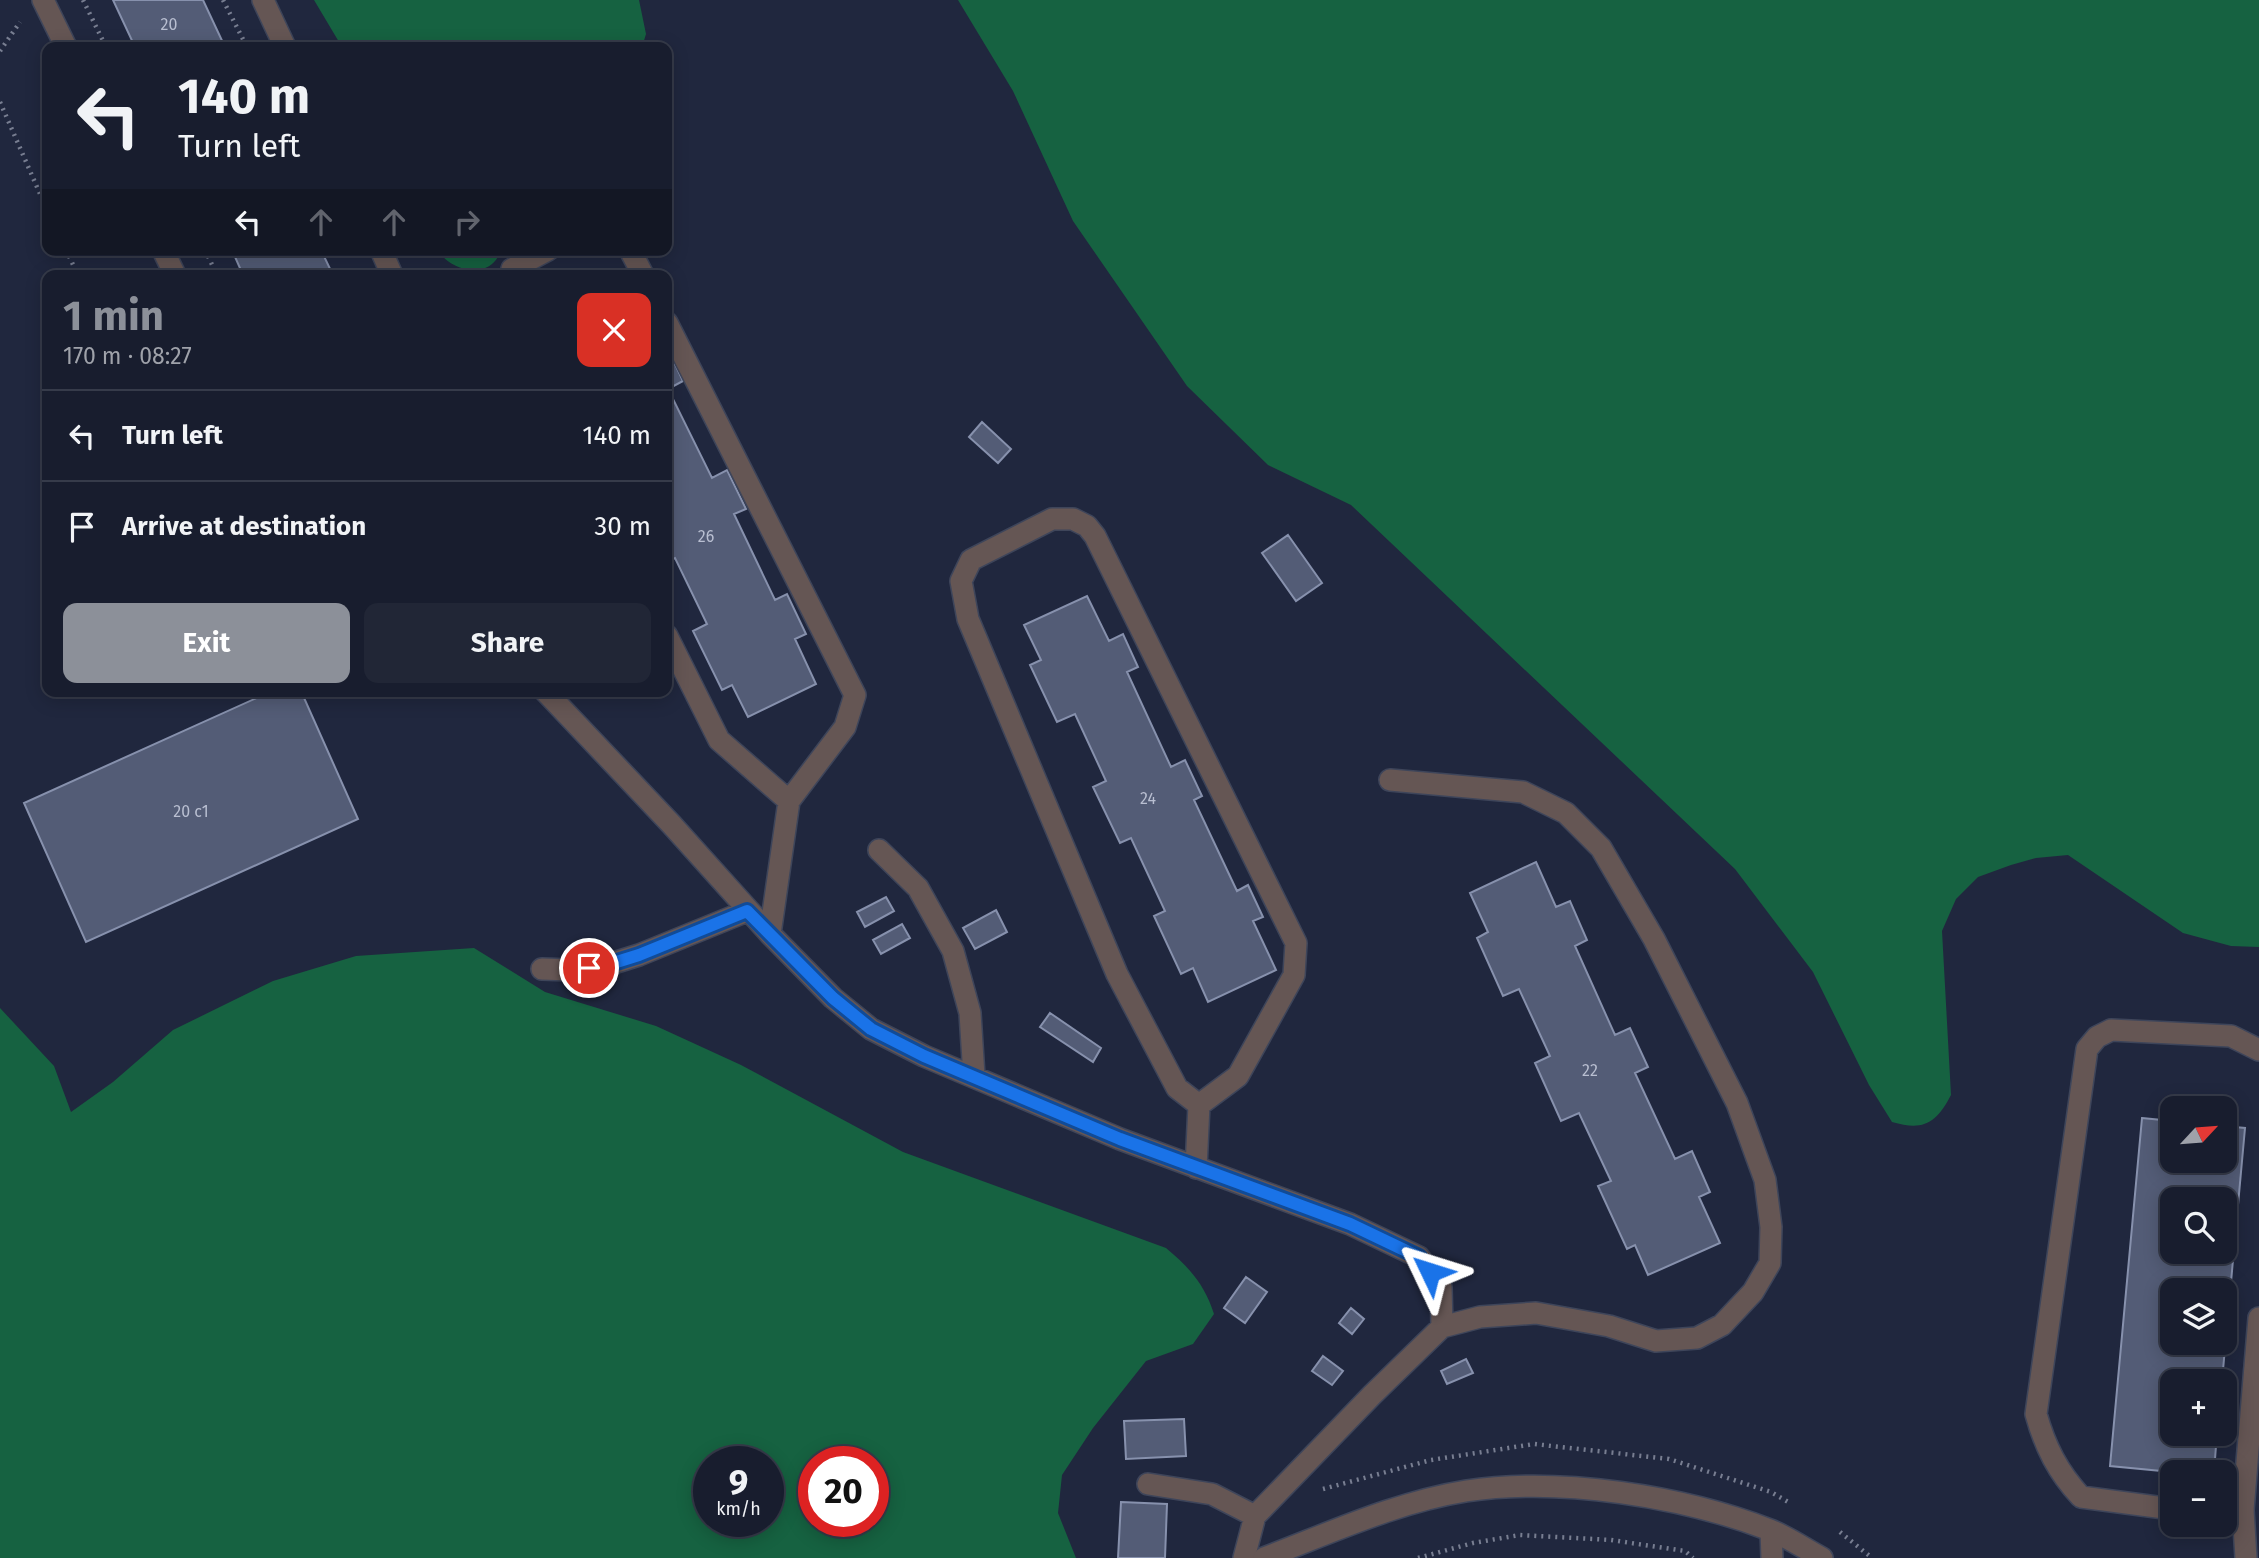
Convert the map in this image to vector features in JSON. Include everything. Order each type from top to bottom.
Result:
[{"type":"street","points":[[43,0],[64,42]]},
{"type":"street","points":[[263,0],[283,42]]},
{"type":"street","points":[[512,270],[537,256]]},
{"type":"street","points":[[672,333],[855,695],[845,727],[789,801],[770,934]]},
{"type":"street","points":[[1052,519],[1073,519],[1087,526],[1095,536],[1296,943],[1294,975],[1238,1076],[1199,1105],[1177,1088],[1117,974],[968,619],[961,582],[971,560],[1052,519]]},
{"type":"street","points":[[672,646],[719,740],[789,801]]},
{"type":"street","points":[[551,697],[672,825],[747,911],[833,998],[871,1029],[924,1056],[1120,1139],[1350,1224],[1419,1257],[1441,1287],[1442,1327]]},
{"type":"street","points":[[1244,1558],[1255,1516],[1442,1327],[1480,1317],[1536,1313],[1609,1326],[1656,1341],[1697,1338],[1722,1325],[1753,1292],[1770,1263],[1771,1227],[1765,1180],[1737,1103],[1654,939],[1601,848],[1566,813],[1523,792],[1390,780]]},
{"type":"street","points":[[879,850],[918,888],[953,951],[970,1013],[974,1076]]},
{"type":"street","points":[[542,969],[571,971],[607,965],[639,955],[747,911]]},
{"type":"street","points":[[2160,1507],[2081,1497],[2063,1477],[2044,1442],[2036,1414],[2087,1049],[2097,1037],[2111,1030],[2231,1035],[2259,1049]]},
{"type":"street","points":[[1196,1168],[1199,1105]]},
{"type":"street","points":[[2237,1487],[2259,1318]]},
{"type":"street","points":[[1148,1484],[1212,1494],[1255,1516]]},
{"type":"street","points":[[1264,1558],[1412,1505],[1464,1492],[1514,1485],[1611,1492],[1681,1503],[1772,1531],[1822,1558]]},
{"type":"street","points":[[2237,1522],[2246,1558]]},
{"type":"street","points":[[1772,1531],[1772,1558]]},
{"type":"path","points":[[83,0],[104,42]]},
{"type":"path","points":[[223,0],[244,42]]},
{"type":"path","points":[[0,51],[23,17]]},
{"type":"path","points":[[0,102],[42,198]]},
{"type":"path","points":[[1418,1558],[1474,1543],[1520,1535],[1611,1540],[1685,1551],[1693,1558]]},
{"type":"green space","points":[[314,0],[639,0],[646,34],[644,42],[339,42]]},
{"type":"green space","points":[[958,0],[2259,0],[2259,947],[2231,946],[2183,933],[2068,855],[2036,858],[1978,877],[1956,899],[1942,931],[1951,1095],[1940,1113],[1927,1123],[1912,1126],[1892,1122],[1869,1085],[1813,972],[1735,869],[1351,505],[1268,465],[1187,386],[1073,221],[1013,91]]},
{"type":"green space","points":[[442,256],[498,256],[492,264],[478,270],[462,268]]},
{"type":"green space","points":[[474,948],[545,992],[656,1026],[741,1065],[903,1152],[1166,1248],[1195,1277],[1214,1314],[1193,1344],[1146,1361],[1093,1428],[1062,1475],[1058,1513],[1076,1558],[0,1558],[0,1008],[54,1066],[71,1112],[113,1082],[173,1030],[273,981],[356,956]]},
{"type":"building","points":[[113,0],[203,0],[223,42],[133,42]]},
{"type":"building","points":[[235,256],[324,256],[331,270],[241,270]]},
{"type":"building","points":[[672,358],[683,381],[672,387]]},
{"type":"building","points":[[672,397],[712,478],[727,470],[746,509],[734,514],[775,600],[787,594],[806,634],[795,639],[816,684],[748,717],[732,685],[722,690],[693,631],[707,624],[675,558],[672,560]]},
{"type":"building","points":[[982,422],[1011,449],[998,463],[969,437]]},
{"type":"building","points":[[1288,535],[1322,583],[1296,601],[1262,553]]},
{"type":"building","points":[[1087,596],[1109,641],[1123,634],[1138,667],[1127,672],[1171,767],[1185,760],[1202,796],[1194,800],[1237,891],[1248,885],[1263,917],[1253,921],[1276,970],[1208,1002],[1193,968],[1181,974],[1154,916],[1165,911],[1131,838],[1120,843],[1093,787],[1106,781],[1075,714],[1057,722],[1030,665],[1041,660],[1024,625]]},
{"type":"building","points":[[259,697],[304,697],[358,819],[86,942],[24,803]]},
{"type":"building","points":[[1536,862],[1556,907],[1570,901],[1587,940],[1575,946],[1615,1035],[1630,1028],[1648,1067],[1635,1073],[1675,1159],[1692,1151],[1710,1192],[1699,1197],[1720,1243],[1648,1275],[1635,1245],[1627,1249],[1598,1186],[1611,1181],[1579,1113],[1561,1121],[1535,1063],[1550,1056],[1519,989],[1503,996],[1477,938],[1488,932],[1470,893]]},
{"type":"building","points":[[886,897],[894,911],[865,927],[857,912]]},
{"type":"building","points":[[996,910],[1007,932],[975,949],[963,928]]},
{"type":"building","points":[[902,924],[910,938],[881,954],[873,940]]},
{"type":"building","points":[[1050,1013],[1101,1048],[1093,1062],[1040,1027]]},
{"type":"building","points":[[2142,1118],[2160,1120],[2160,1173],[2237,1173],[2237,1127],[2245,1128],[2237,1216],[2237,1187],[2160,1187],[2160,1264],[2233,1264],[2231,1278],[2160,1278],[2160,1355],[2224,1355],[2223,1369],[2160,1369],[2160,1446],[2216,1446],[2215,1460],[2160,1460],[2160,1471],[2110,1466]]},
{"type":"building","points":[[1246,1277],[1267,1292],[1245,1323],[1224,1308]]},
{"type":"building","points":[[1351,1308],[1364,1319],[1352,1334],[1339,1323]]},
{"type":"building","points":[[1323,1356],[1343,1371],[1332,1385],[1312,1371]]},
{"type":"building","points":[[1466,1359],[1473,1373],[1447,1384],[1441,1371]]},
{"type":"building","points":[[1184,1419],[1186,1456],[1126,1459],[1124,1421]]},
{"type":"building","points":[[1121,1502],[1167,1504],[1165,1558],[1118,1558]]},
{"type":"route","points":[[589,968],[639,955],[747,911],[833,998],[871,1029],[924,1056],[1120,1139],[1350,1224],[1419,1257],[1430,1272]]}]
